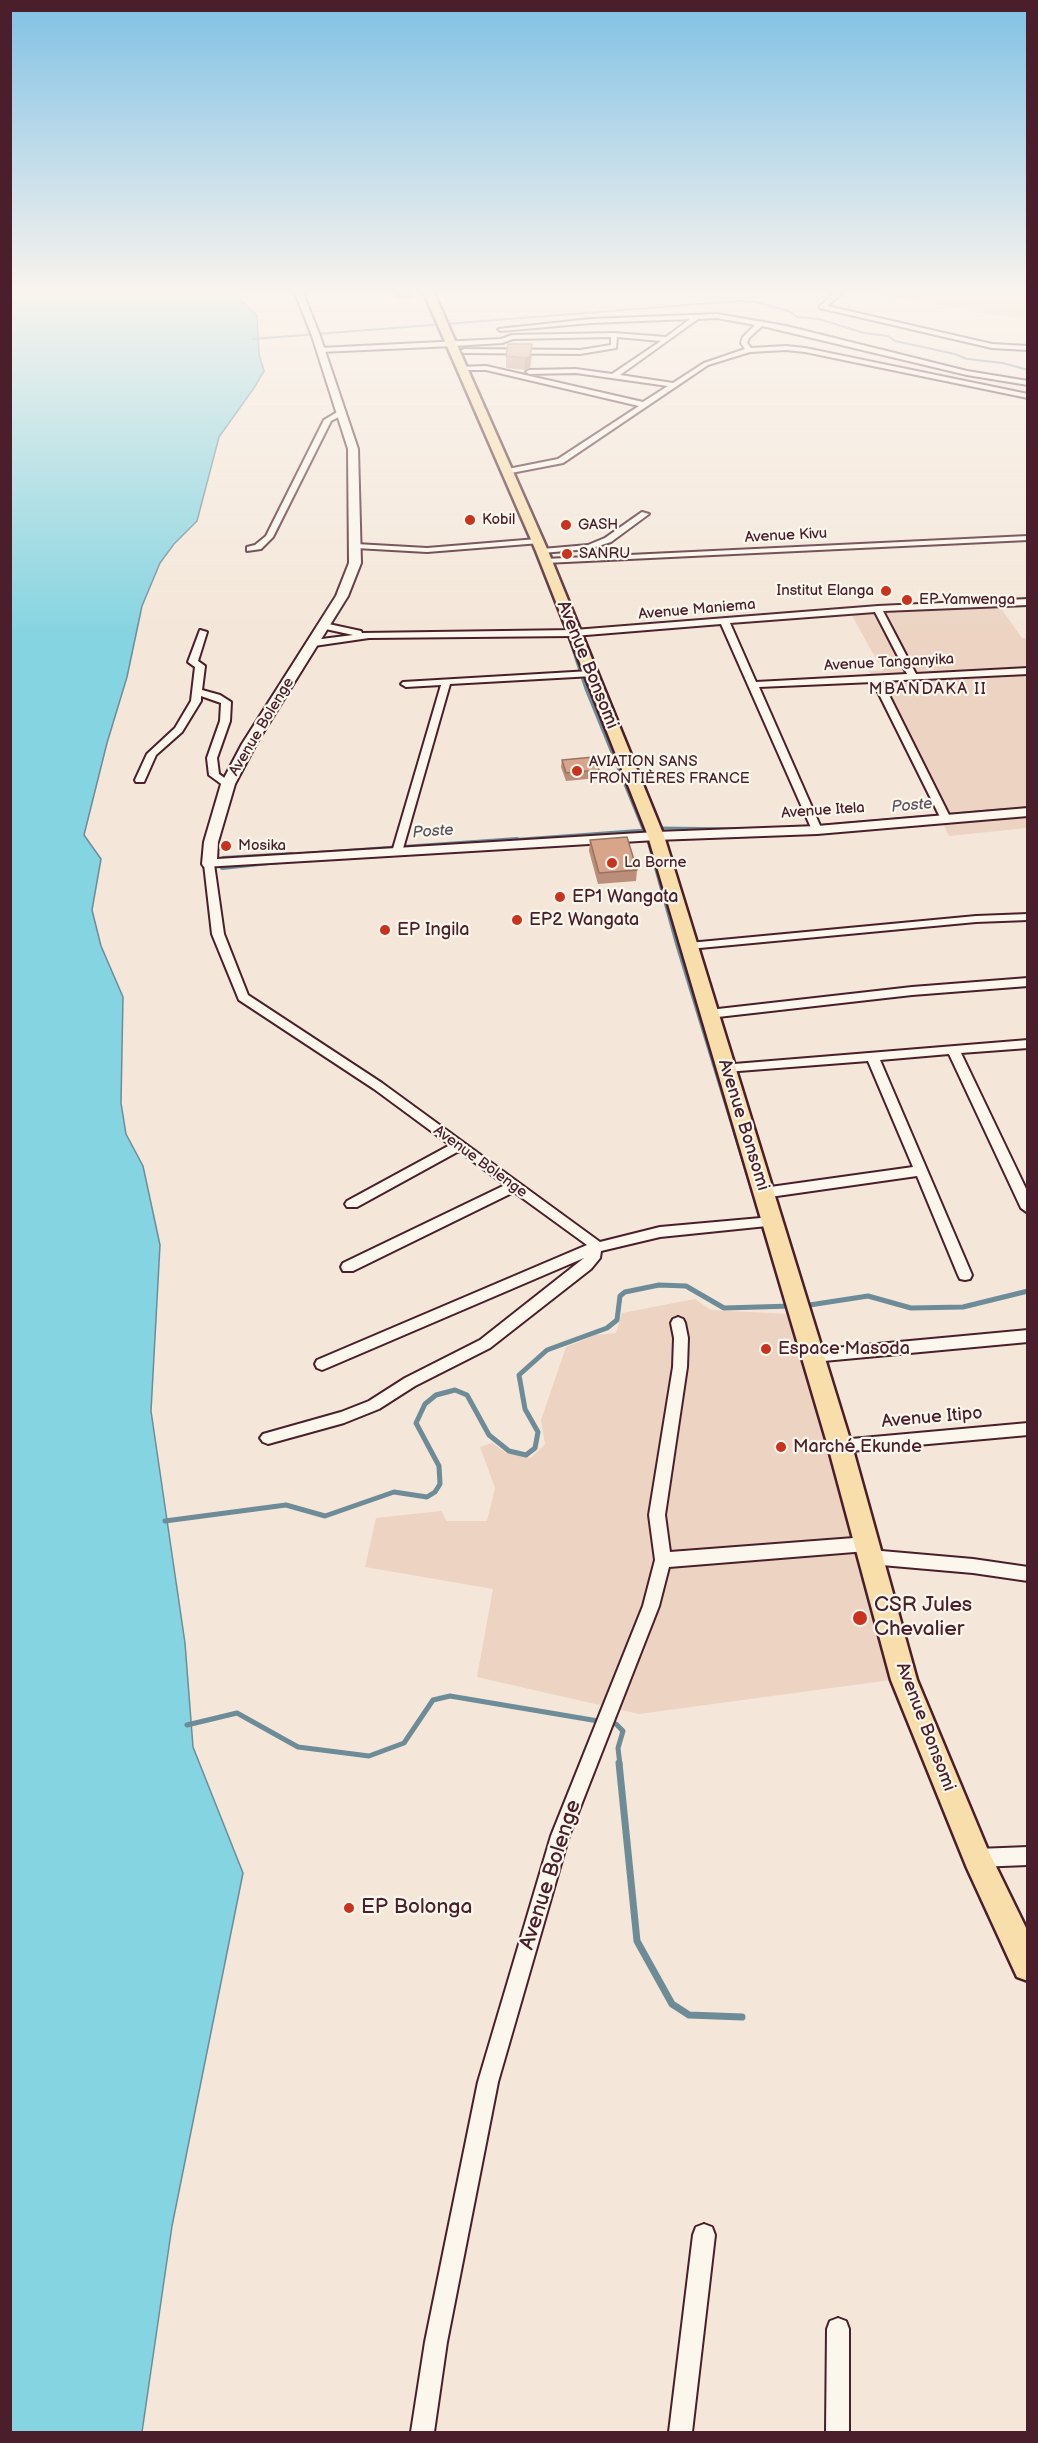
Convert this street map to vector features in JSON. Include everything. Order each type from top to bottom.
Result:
[{"type":"main road","name":"Avenue Bonsomi","points":[[477,407],[541,551],[656,836],[840,1446],[904,1680],[977,1858],[1028,1966]]},
{"type":"street","name":"Avenue Bolenge","points":[[340,407],[353,449],[355,563],[324,626],[249,744],[228,784],[211,843],[209,864],[218,934],[243,997],[378,1086],[593,1242],[594,1248]]},
{"type":"street","points":[[506,472],[560,461],[642,407]]},
{"type":"street","points":[[250,549],[258,547],[269,537],[328,420],[342,413]]},
{"type":"street","points":[[356,546],[427,550],[541,551],[589,548],[608,540],[645,514]]},
{"type":"street","name":"Avenue Kivu","points":[[541,551],[1028,538]]},
{"type":"street","name":"Avenue Maniema","points":[[369,635],[574,633],[878,609],[1028,602]]},
{"type":"street","points":[[878,609],[913,677]]},
{"type":"street","points":[[726,622],[817,830]]},
{"type":"street","points":[[324,626],[369,635]]},
{"type":"street","points":[[140,780],[152,754],[179,730],[196,701],[201,666],[193,662],[203,632]]},
{"type":"street","points":[[314,643],[369,635]]},
{"type":"street","name":"Avenue Tanganyika","points":[[753,685],[1028,671]]},
{"type":"street","points":[[406,684],[590,674]]},
{"type":"street","points":[[876,680],[945,817]]},
{"type":"street","points":[[398,852],[446,683]]},
{"type":"street","points":[[198,692],[226,702],[225,722],[212,758],[214,775],[228,784]]},
{"type":"street","name":"Avenue Itela","points":[[209,864],[656,836],[817,830],[945,817],[1028,812]]},
{"type":"street","points":[[689,946],[976,919],[1028,917]]},
{"type":"street","points":[[709,1014],[912,991],[1028,982]]},
{"type":"street","points":[[726,1068],[1028,1044]]},
{"type":"street","points":[[953,1050],[1028,1208]]},
{"type":"street","points":[[872,1056],[965,1275]]},
{"type":"street","points":[[352,1204],[458,1146]]},
{"type":"street","points":[[763,1193],[921,1171]]},
{"type":"street","points":[[348,1267],[514,1186]]},
{"type":"street","points":[[322,1364],[594,1248],[660,1232],[772,1222]]},
{"type":"street","points":[[268,1438],[344,1417],[374,1405],[410,1382],[485,1344],[586,1265],[595,1254],[594,1248]]},
{"type":"street","name":"Avenue Bolenge","points":[[422,2433],[436,2342],[488,2082],[560,1836],[651,1606],[663,1560],[657,1515],[680,1367],[681,1338],[678,1323]]},
{"type":"street","points":[[813,1356],[1028,1336]]},
{"type":"street","name":"Avenue Itipo","points":[[840,1446],[1028,1429]]},
{"type":"street","points":[[663,1560],[869,1550],[1028,1574]]},
{"type":"street","points":[[977,1858],[1028,1856]]},
{"type":"street","points":[[680,2433],[704,2235]]},
{"type":"street","points":[[838,2329],[838,2433]]},
{"type":"shaded area","points":[[996,601],[1022,638],[1027,638],[1027,828],[949,836],[869,671],[883,671],[847,607]]},
{"type":"shaded area","points":[[695,1299],[711,1310],[789,1314],[898,1679],[639,1714],[477,1677],[493,1589],[365,1567],[376,1518],[441,1511],[447,1521],[487,1521],[495,1488],[480,1447],[492,1443],[506,1453],[531,1458],[545,1444],[541,1420],[566,1347],[596,1335],[616,1333],[622,1313]]},
{"type":"water","points":[[11,407],[240,407],[219,437],[197,521],[174,544],[160,563],[142,606],[127,677],[107,743],[84,835],[101,859],[92,910],[101,946],[123,997],[121,1103],[126,1134],[143,1166],[160,1245],[151,1411],[185,1643],[193,1747],[243,1873],[172,2226],[142,2432],[11,2432]]},
{"type":"building","points":[[594,757],[599,770],[566,773],[562,760]]},
{"type":"building","points":[[627,837],[637,870],[599,873],[590,840]]},
{"type":"waterway","points":[[567,631],[586,689],[644,830]]},
{"type":"waterway","name":"Poste","points":[[815,826],[1001,810]]},
{"type":"waterway","name":"Poste","points":[[656,828],[747,829]]},
{"type":"waterway","name":"Poste","points":[[495,841],[644,830]]},
{"type":"waterway","points":[[644,830],[648,841]]},
{"type":"waterway","name":"Poste","points":[[303,854],[517,839]]},
{"type":"waterway","points":[[648,839],[677,944],[760,1215]]},
{"type":"waterway","name":"Poste","points":[[223,858],[292,854]]},
{"type":"waterway","points":[[222,868],[279,862]]},
{"type":"waterway","points":[[165,1521],[286,1505],[325,1516],[394,1492],[427,1497],[435,1492],[440,1484],[439,1466],[416,1423],[425,1404],[436,1395],[455,1390],[467,1395],[489,1435],[509,1451],[526,1455],[535,1448],[538,1432],[525,1409],[519,1375],[547,1350],[607,1328],[617,1320],[620,1296],[625,1292],[659,1285],[686,1286],[724,1308],[792,1306]]},
{"type":"waterway","points":[[803,1306],[868,1296],[911,1308],[963,1307],[1028,1291]]},
{"type":"waterway","points":[[187,1725],[237,1713],[298,1747],[369,1756],[404,1743],[433,1700],[450,1696],[616,1724],[623,1731],[618,1748],[620,1765]]},
{"type":"waterway","points":[[619,1763],[637,1941],[672,2004],[689,2015],[742,2017]]},
{"type":"place","name":"Kobil","points":[[470,520]]},
{"type":"place","name":"GASH","points":[[566,525]]},
{"type":"place","name":"SANRU","points":[[567,554]]},
{"type":"place","name":"Institut Elanga","points":[[886,591]]},
{"type":"place","name":"EP Yamwenga","points":[[907,600]]},
{"type":"place","name":"AVIATION SANS FRONTIÈRES FRANCE","points":[[577,771]]},
{"type":"place","name":"Mosika","points":[[226,846]]},
{"type":"place","name":"La Borne","points":[[612,863]]},
{"type":"place","name":"EP1 Wangata","points":[[560,897]]},
{"type":"place","name":"EP2 Wangata","points":[[517,920]]},
{"type":"place","name":"EP Ingila","points":[[385,930]]},
{"type":"place","name":"Espace Masoda","points":[[766,1349]]},
{"type":"place","name":"Marché Ekunde","points":[[781,1447]]},
{"type":"place","name":"CSR Jules Chevalier","points":[[860,1618]]},
{"type":"place","name":"EP Bolonga","points":[[349,1908]]},
{"type":"district","name":"MBANDAKA II","points":[[928,690]]}]
